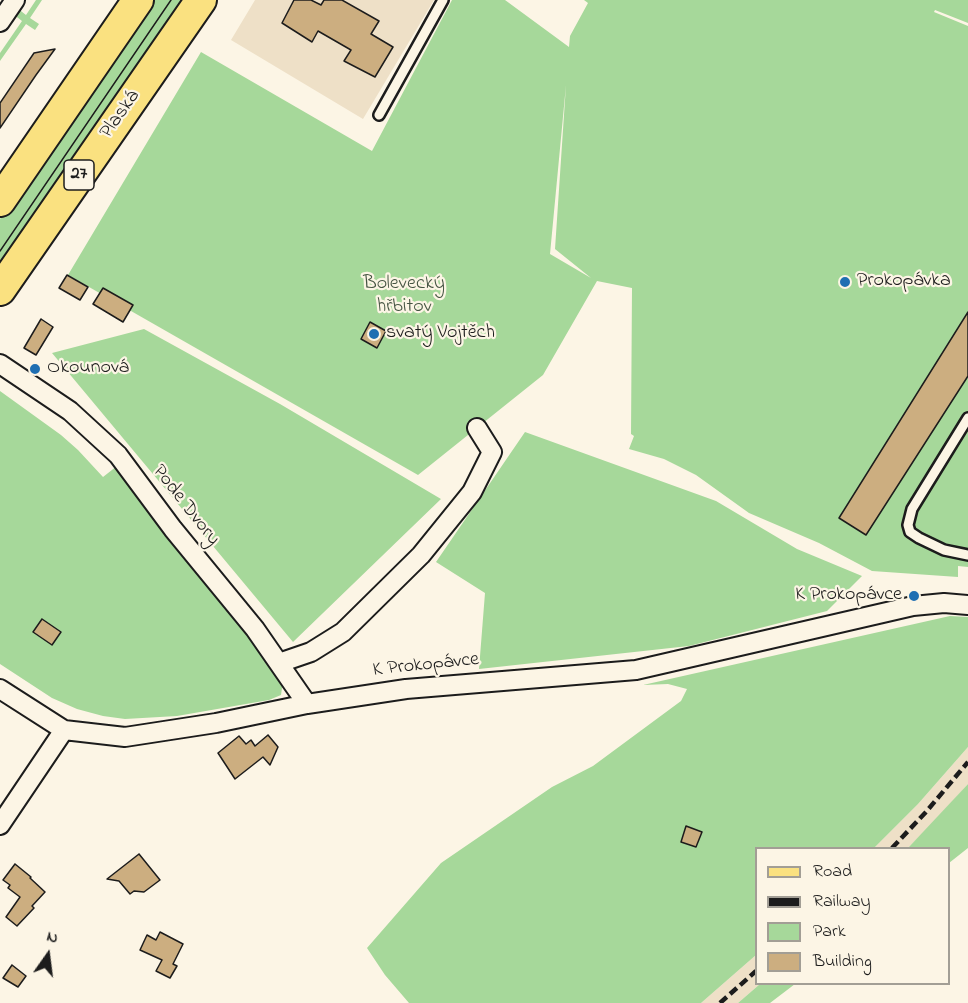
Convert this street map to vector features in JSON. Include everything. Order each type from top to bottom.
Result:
[{"type":"main road","points":[[0,201],[138,0]]},
{"type":"main road","name":"Plaská","points":[[0,290],[201,0]]},
{"type":"street","points":[[0,22],[15,0]]},
{"type":"street","name":"Pode Dvory","points":[[0,364],[70,411],[118,455],[255,629],[307,704]]},
{"type":"street","points":[[279,663],[311,652],[343,632],[421,555],[472,492],[492,452],[477,428]]},
{"type":"street","name":"K Prokopávce","points":[[0,689],[64,730],[125,737],[216,723],[307,704],[406,689],[636,670],[913,606],[944,603],[968,605]]},
{"type":"street","points":[[0,825],[64,730]]},
{"type":"lane","points":[[379,115],[443,0]]},
{"type":"lane","points":[[968,418],[912,509],[908,525],[910,532],[919,538],[944,550],[968,555]]},
{"type":"shaded area","points":[[255,0],[434,0],[363,119],[231,40]]},
{"type":"shaded area","points":[[968,747],[968,784],[936,820],[909,847],[875,847],[918,804]]},
{"type":"shaded area","points":[[755,956],[755,985],[759,985],[738,1003],[701,1003]]},
{"type":"green space","points":[[36,0],[42,0],[30,18],[39,24],[35,30],[26,24],[0,61],[0,53],[22,21],[13,14],[17,8],[26,15]]},
{"type":"green space","points":[[150,0],[187,0],[0,275],[0,219]]},
{"type":"green space","name":"Bolevecký hřbitov","points":[[452,0],[505,0],[569,47],[570,36],[588,3],[584,0],[968,0],[968,23],[935,10],[934,12],[968,26],[968,567],[958,566],[958,577],[872,571],[819,543],[749,513],[696,475],[664,459],[629,449],[634,436],[631,434],[632,288],[597,281],[543,375],[418,475],[68,275],[201,52],[372,151]],"holes":[[[566,85],[555,249],[591,278],[550,254]]]},
{"type":"green space","points":[[144,329],[280,404],[441,499],[293,642],[52,353]]},
{"type":"green space","points":[[0,391],[61,435],[103,477],[117,466],[274,665],[283,681],[281,695],[269,700],[177,716],[125,719],[77,709],[52,698],[0,664]]},
{"type":"green space","points":[[525,432],[716,501],[797,549],[862,576],[827,611],[689,646],[479,669],[485,593],[436,562]]},
{"type":"green space","points":[[950,616],[968,617],[968,747],[918,804],[875,847],[755,847],[755,956],[701,1003],[409,1003],[385,975],[367,948],[441,863],[552,787],[593,766],[681,701],[687,689],[668,684],[643,685]]},
{"type":"green space","points":[[968,784],[968,848],[950,862],[950,847],[909,847]]},
{"type":"green space","points":[[759,985],[794,985],[770,1003],[738,1003]]},
{"type":"building","points":[[294,0],[311,0],[321,5],[324,0],[342,0],[379,21],[371,34],[393,47],[375,77],[344,61],[351,50],[318,31],[312,42],[282,23]]},
{"type":"building","points":[[55,49],[0,128],[0,103],[34,53]]},
{"type":"building","points":[[67,275],[88,287],[80,300],[59,288]]},
{"type":"building","points":[[103,288],[133,305],[123,322],[93,304]]},
{"type":"building","points":[[968,312],[968,376],[866,535],[839,518]]},
{"type":"building","points":[[41,319],[53,327],[36,355],[24,348]]},
{"type":"building","name":"svatý Vojtěch","points":[[370,322],[386,331],[377,348],[361,339]]},
{"type":"building","points":[[42,619],[61,632],[52,645],[33,632]]},
{"type":"building","points":[[268,735],[278,747],[270,765],[263,757],[235,779],[218,753],[239,736],[246,744],[251,740],[255,746]]},
{"type":"building","points":[[686,826],[702,832],[696,847],[681,842]]},
{"type":"building","points":[[139,854],[160,880],[144,892],[134,891],[130,894],[119,881],[107,879]]},
{"type":"building","points":[[15,864],[45,892],[17,926],[6,917],[20,897],[8,888],[10,885],[3,880]]},
{"type":"building","points":[[160,932],[183,944],[173,964],[177,966],[170,978],[156,971],[162,960],[140,950],[147,935],[156,940]]},
{"type":"building","points":[[12,965],[26,976],[18,987],[3,978]]},
{"type":"tram line","points":[[0,251],[171,0]]},
{"type":"railway","points":[[893,847],[968,762]]},
{"type":"railway","points":[[720,1003],[755,972]]},
{"type":"place","name":"Prokopávka","points":[[845,282]]},
{"type":"place","name":"svatý Vojtěch","points":[[374,334]]},
{"type":"place","name":"Okounová","points":[[35,369]]},
{"type":"place","name":"K Prokopávce","points":[[914,596]]}]
